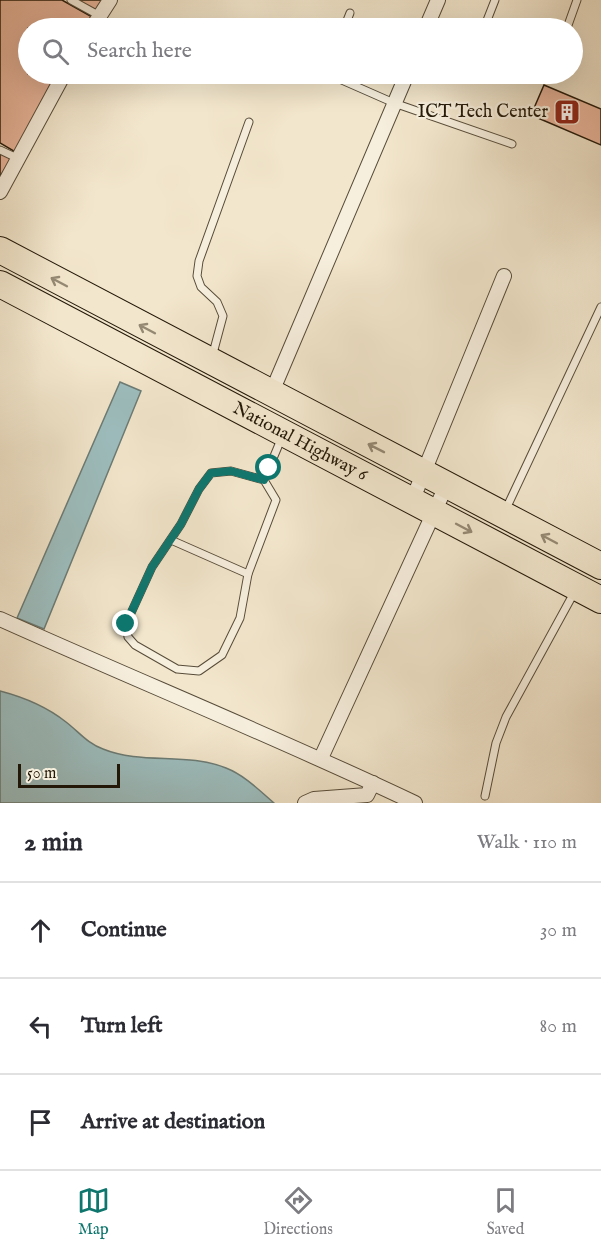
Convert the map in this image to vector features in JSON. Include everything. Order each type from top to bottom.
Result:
[{"type":"highway","name":"National Highway 6","points":[[0,250],[601,566]]},
{"type":"highway","name":"National Highway 6","points":[[0,284],[601,600]]},
{"type":"street","points":[[100,16],[110,0]]},
{"type":"street","points":[[430,18],[438,0]]},
{"type":"street","points":[[0,192],[58,84]]},
{"type":"street","points":[[271,394],[403,84]]},
{"type":"street","points":[[321,758],[423,507],[424,473],[504,276]]},
{"type":"street","points":[[423,507],[447,484]]},
{"type":"street","points":[[0,619],[180,699],[321,758],[415,803]]},
{"type":"street","points":[[305,803],[314,799],[368,795],[373,783]]},
{"type":"lane","points":[[71,0],[100,16]]},
{"type":"lane","points":[[488,18],[495,0]]},
{"type":"lane","points":[[571,18],[577,0]]},
{"type":"lane","points":[[348,18],[350,13]]},
{"type":"lane","points":[[351,84],[394,103],[512,144]]},
{"type":"lane","points":[[211,362],[223,316],[218,302],[201,287],[197,276],[198,269],[249,122]]},
{"type":"lane","points":[[0,150],[17,158]]},
{"type":"lane","points":[[504,514],[601,307]]},
{"type":"lane","points":[[264,480],[283,433]]},
{"type":"lane","points":[[231,471],[264,480],[276,500],[248,574],[240,618],[222,655],[199,671],[177,669],[135,645],[128,637],[126,624],[152,567],[171,540],[199,489],[211,473],[231,471]]},
{"type":"lane","points":[[171,540],[248,574]]},
{"type":"lane","points":[[485,796],[496,743],[506,717],[577,587]]},
{"type":"water","points":[[120,382],[141,391],[44,629],[17,618]]},
{"type":"water","points":[[0,691],[43,707],[98,747],[118,754],[211,763],[239,775],[274,803],[0,803]]},
{"type":"building","points":[[0,0],[62,0],[94,18],[18,18],[18,84],[57,84],[17,153],[0,143]]},
{"type":"building","points":[[72,0],[103,0],[95,14]]},
{"type":"building","name":"ICT Tech Center","points":[[544,85],[601,109],[601,145],[531,115]]},
{"type":"building","points":[[0,152],[11,159],[0,177]]},
{"type":"place","name":"ICT Tech Center","points":[[567,112]]},
{"type":"route","points":[[126,624],[152,567],[211,473],[231,471],[264,480],[269,468]]}]
